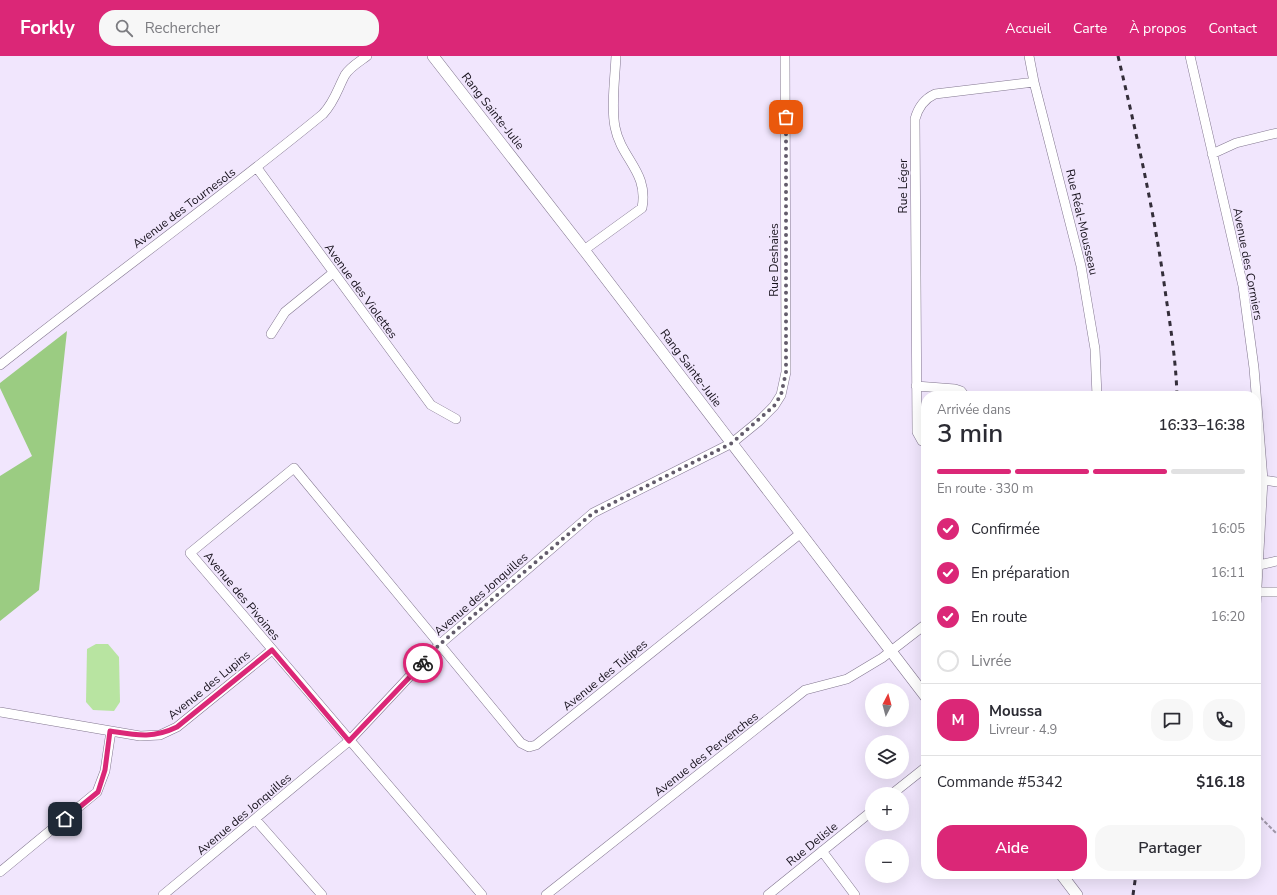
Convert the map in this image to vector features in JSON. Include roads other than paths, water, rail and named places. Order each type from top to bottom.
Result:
[{"type":"street","name":"Avenue des Tournesols","points":[[0,365],[94,291],[257,168],[323,114],[333,104],[345,76],[351,68],[366,56]]},
{"type":"street","name":"Rang Sainte-Julie","points":[[433,56],[584,250],[921,691]]},
{"type":"street","points":[[584,250],[642,208],[644,195],[641,179],[622,146],[615,128],[616,56]]},
{"type":"street","name":"Rue Deshaies","points":[[732,443],[774,406],[781,395],[786,372],[785,56]]},
{"type":"street","name":"Rue Réal-Mousseau","points":[[1029,56],[1034,82],[1081,266],[1095,349],[1097,391]]},
{"type":"street","name":"Avenue des Cormiers","points":[[1190,56],[1243,286],[1256,391]]},
{"type":"street","name":"Rue Léger","points":[[921,439],[917,432],[916,386],[915,120],[917,112],[928,97],[935,94],[1034,82]]},
{"type":"street","points":[[1212,154],[1236,143],[1277,133]]},
{"type":"street","name":"Avenue des Violettes","points":[[257,168],[431,405],[456,419]]},
{"type":"street","points":[[271,334],[285,312],[333,273]]},
{"type":"street","points":[[916,386],[955,389],[961,391]]},
{"type":"street","name":"Avenue des Jonquilles","points":[[163,895],[256,820],[349,741],[439,645],[593,513],[732,443]]},
{"type":"street","name":"Avenue des Cormiers","points":[[1261,455],[1263,480],[1261,522]]},
{"type":"street","name":"Avenue des Pivoines","points":[[439,645],[294,468],[190,553],[482,895]]},
{"type":"street","points":[[1263,480],[1277,482]]},
{"type":"street","name":"Avenue des Tulipes","points":[[439,645],[521,743],[525,746],[532,747],[801,533]]},
{"type":"street","points":[[1261,565],[1277,561]]},
{"type":"street","points":[[1261,592],[1277,592]]},
{"type":"street","points":[[891,652],[921,628]]},
{"type":"street","name":"Avenue des Lupins","points":[[0,712],[140,736],[160,735],[177,727],[272,650]]},
{"type":"street","name":"Avenue des Pervenches","points":[[546,895],[805,690],[847,679],[891,652]]},
{"type":"street","points":[[0,872],[98,792],[105,770],[110,731]]},
{"type":"street","points":[[901,787],[921,771]]},
{"type":"street","name":"Rue Delisle","points":[[768,895],[865,817]]},
{"type":"street","points":[[256,820],[322,895]]},
{"type":"street","points":[[822,851],[855,895]]},
{"type":"street","points":[[1065,879],[1077,895]]},
{"type":"railway","points":[[1118,56],[1139,146],[1157,236],[1173,346],[1177,391]]},
{"type":"railway","points":[[1133,895],[1135,879]]}]
